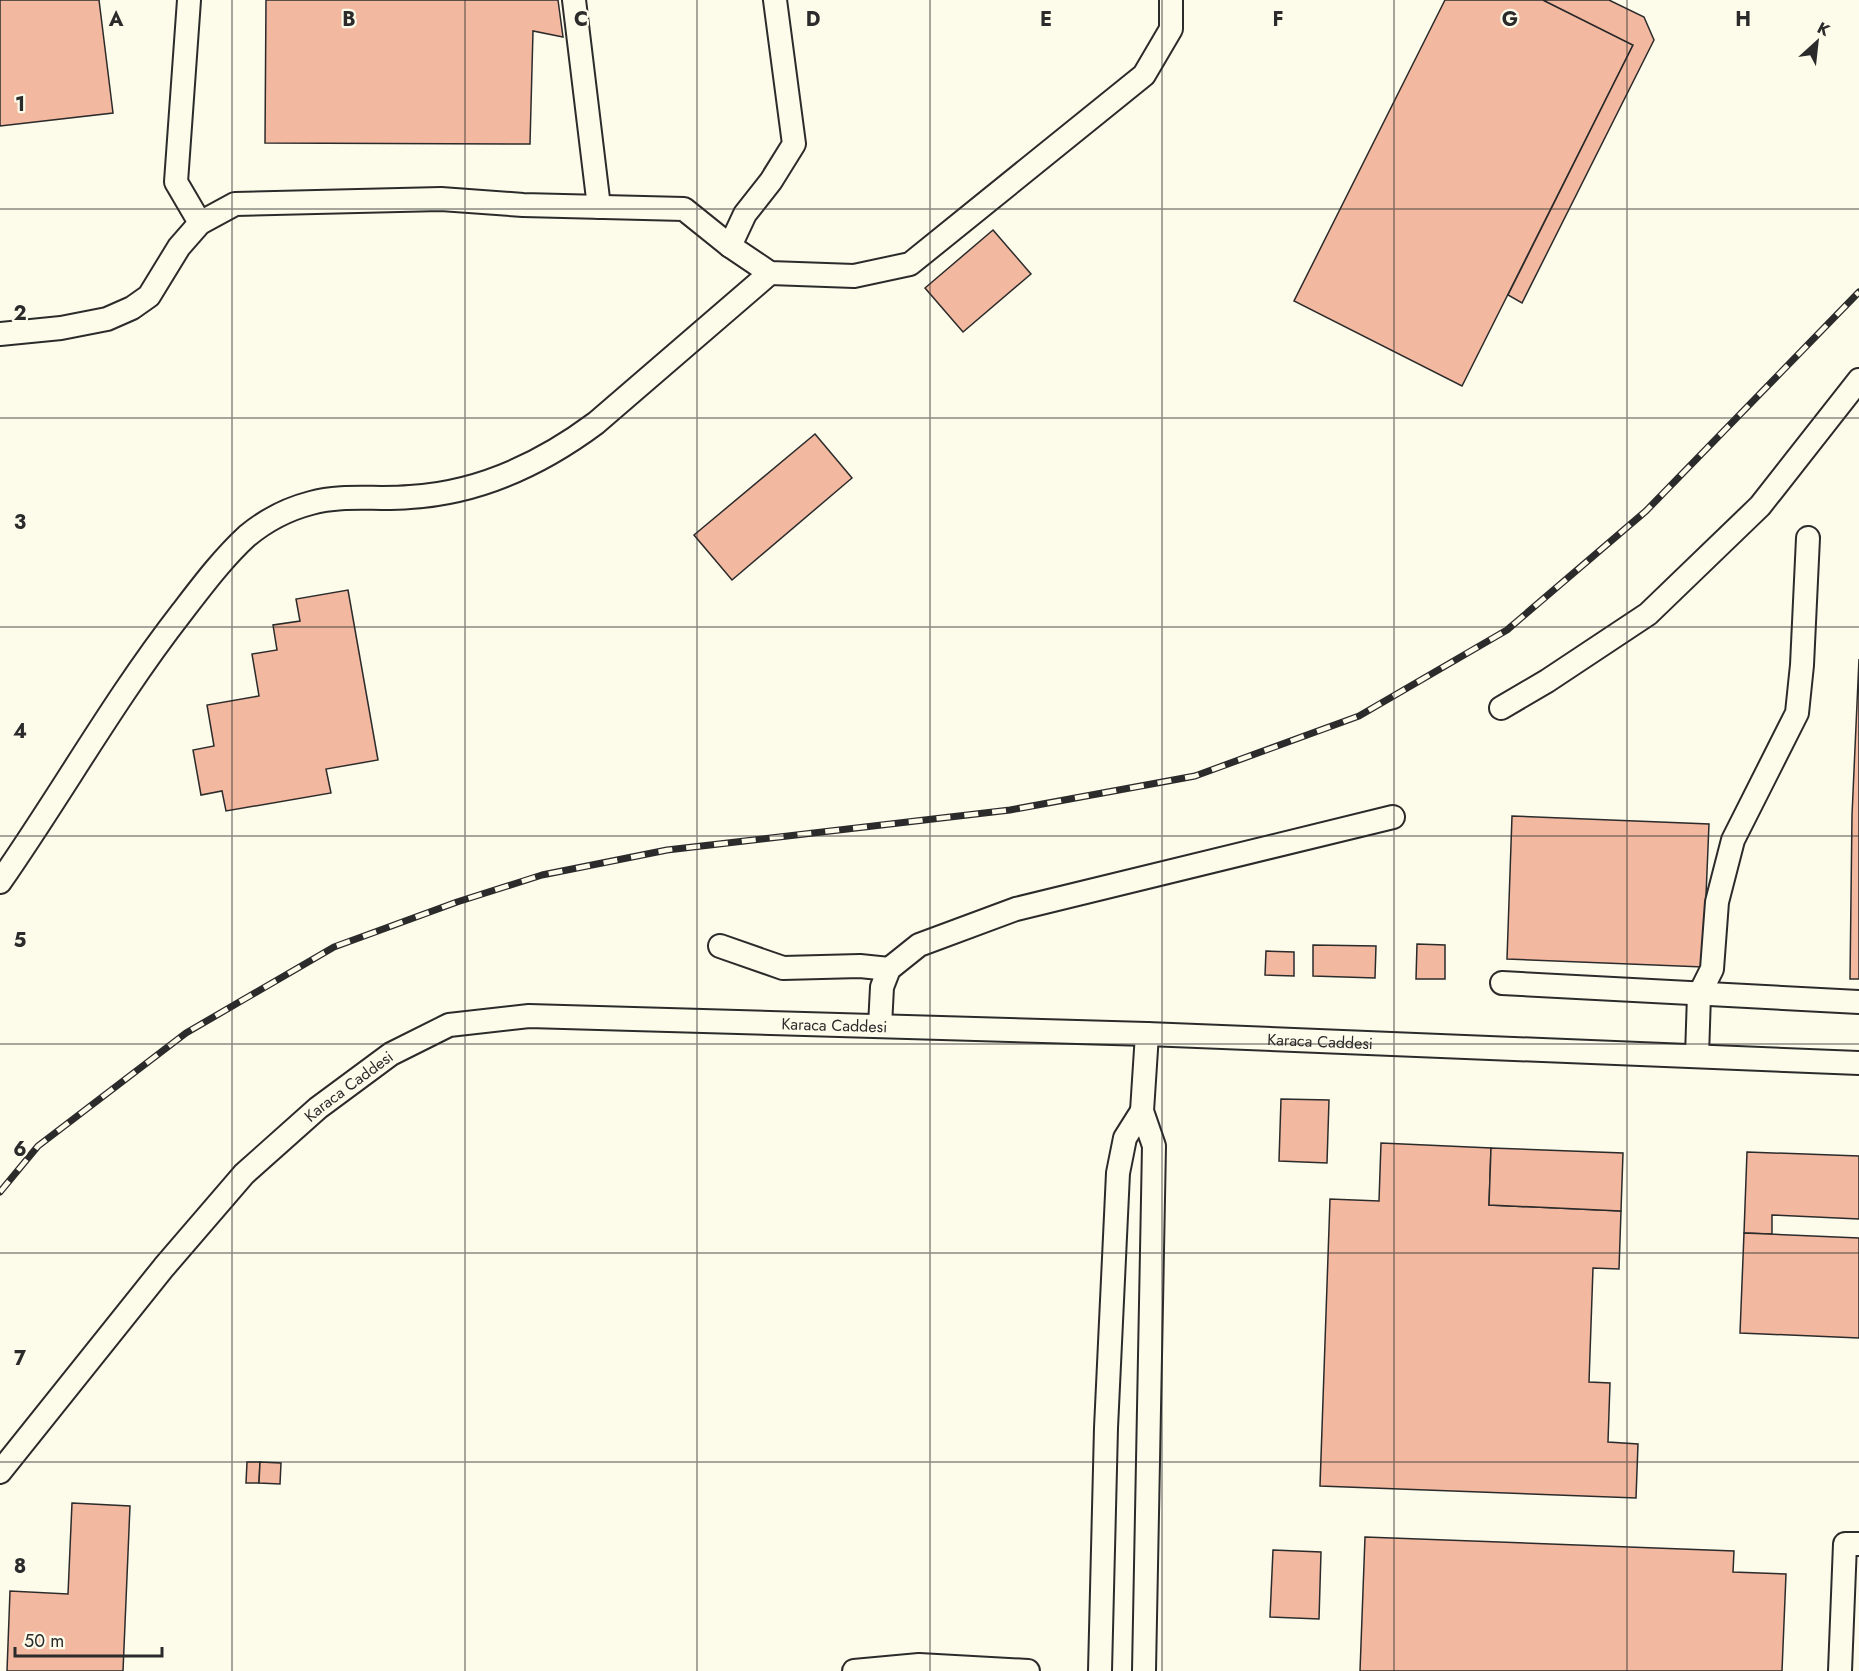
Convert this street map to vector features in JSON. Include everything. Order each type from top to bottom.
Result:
[{"type":"street","points":[[189,0],[176,182],[200,223]]},
{"type":"street","points":[[574,0],[599,207]]},
{"type":"street","points":[[730,246],[745,214],[771,181],[794,144],[775,0]]},
{"type":"street","points":[[0,334],[61,328],[107,319],[132,308],[149,296],[179,247],[200,223],[235,204],[441,199],[684,209],[730,246],[770,273],[854,276],[910,264],[1144,75],[1171,29],[1171,0]]},
{"type":"street","points":[[0,882],[46,816],[134,676],[200,589],[248,536],[275,517],[310,503],[331,498],[410,497],[439,494],[468,488],[523,469],[573,440],[596,423],[770,273]]},
{"type":"street","points":[[1501,708],[1547,681],[1648,614],[1760,506],[1859,380]]},
{"type":"street","points":[[1697,1056],[1699,995],[1712,969],[1718,902],[1733,840],[1797,713],[1802,665],[1808,538]]},
{"type":"street","points":[[880,1026],[882,987],[889,969],[919,945],[1016,909],[1393,817]]},
{"type":"street","points":[[720,946],[783,968],[860,966],[889,969]]},
{"type":"street","points":[[1502,983],[1859,1002]]},
{"type":"street","name":"Karaca Caddesi","points":[[0,1472],[164,1267],[244,1174],[318,1108],[391,1054],[449,1025],[529,1016],[1147,1034],[1859,1063]]},
{"type":"street","points":[[1144,1671],[1154,1146],[1142,1112],[1147,1034]]},
{"type":"street","points":[[1100,1671],[1106,1428],[1118,1173],[1125,1138],[1142,1112]]},
{"type":"street","points":[[1840,1671],[1845,1544],[1859,1544]]},
{"type":"street","points":[[854,1671],[948,1666],[1028,1671]]},
{"type":"building","points":[[0,0],[99,0],[113,113],[0,126]]},
{"type":"building","points":[[266,0],[558,0],[563,37],[533,31],[530,144],[265,143]]},
{"type":"building","points":[[1445,0],[1543,0],[1633,45],[1462,386],[1294,301]]},
{"type":"building","points":[[1543,0],[1609,0],[1644,17],[1654,40],[1522,303],[1508,295],[1633,45]]},
{"type":"building","points":[[993,230],[1031,274],[963,332],[925,288]]},
{"type":"building","points":[[815,434],[852,478],[732,580],[694,535]]},
{"type":"building","points":[[348,590],[378,760],[326,769],[331,793],[226,811],[222,791],[201,795],[193,750],[214,746],[207,705],[259,696],[252,654],[277,650],[273,625],[300,621],[296,599]]},
{"type":"building","points":[[1859,659],[1859,979],[1850,979],[1852,815]]},
{"type":"building","points":[[1512,816],[1709,824],[1703,967],[1507,959]]},
{"type":"building","points":[[1417,944],[1445,945],[1445,979],[1416,979]]},
{"type":"building","points":[[1313,945],[1376,946],[1375,978],[1313,976]]},
{"type":"building","points":[[1266,951],[1294,952],[1294,976],[1265,975]]},
{"type":"building","points":[[1281,1099],[1329,1100],[1327,1163],[1279,1161]]},
{"type":"building","points":[[1381,1143],[1491,1148],[1489,1205],[1621,1211],[1619,1269],[1593,1268],[1589,1382],[1610,1383],[1608,1442],[1638,1444],[1636,1498],[1320,1486],[1330,1199],[1379,1201]]},
{"type":"building","points":[[1491,1148],[1623,1153],[1621,1211],[1489,1205]]},
{"type":"building","points":[[1747,1152],[1859,1156],[1859,1219],[1772,1215],[1772,1234],[1744,1233]]},
{"type":"building","points":[[1744,1233],[1859,1238],[1859,1338],[1740,1333]]},
{"type":"building","points":[[247,1462],[260,1462],[259,1483],[246,1483]]},
{"type":"building","points":[[260,1462],[281,1463],[280,1484],[259,1483]]},
{"type":"building","points":[[72,1503],[130,1506],[123,1671],[7,1671],[10,1591],[68,1594]]},
{"type":"building","points":[[1365,1537],[1734,1551],[1733,1572],[1786,1574],[1782,1671],[1360,1671]]},
{"type":"building","points":[[1273,1550],[1321,1552],[1319,1619],[1270,1617]]},
{"type":"railway","points":[[0,1192],[38,1146],[186,1033],[334,947],[457,902],[542,875],[667,850],[1010,810],[1195,776],[1359,716],[1507,630],[1646,511],[1859,292]]}]
